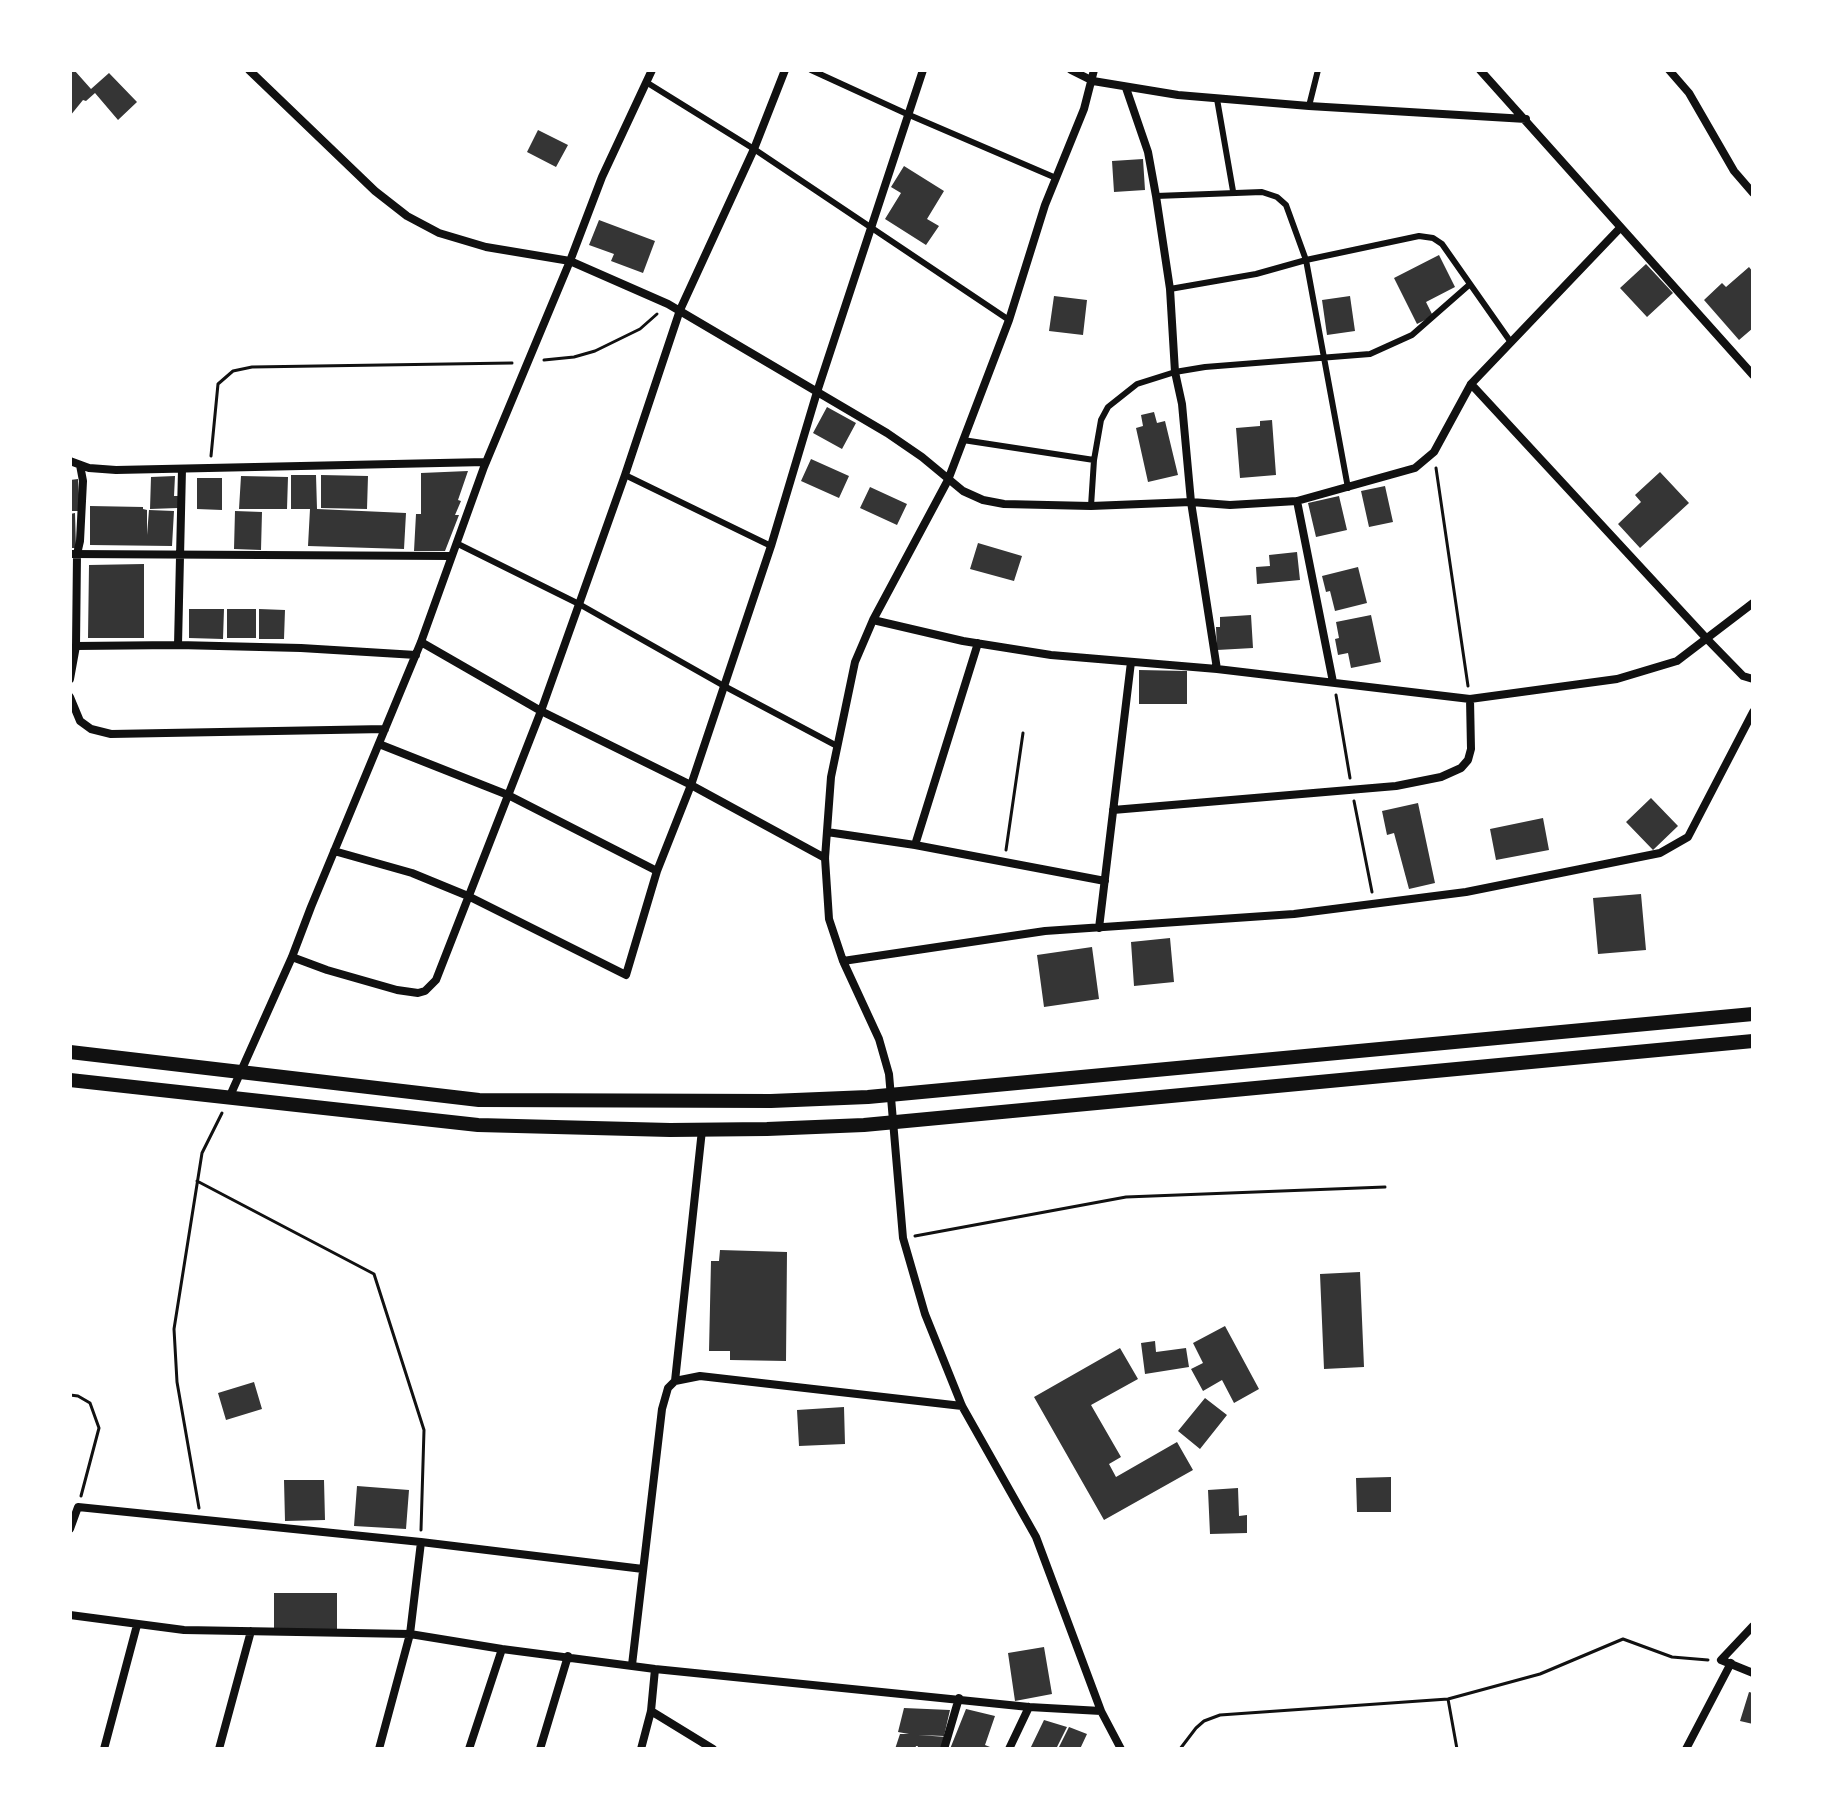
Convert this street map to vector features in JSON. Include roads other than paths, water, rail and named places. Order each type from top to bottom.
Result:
[{"type":"street","points":[[249,70],[363,181],[407,216],[439,233],[486,247],[570,261],[668,304],[887,433],[963,491],[983,500],[1004,504],[1091,506],[1191,502],[1230,505],[1297,501],[1415,468],[1434,452],[1471,384],[1620,228]]},
{"type":"street","points":[[229,1098],[292,957],[416,655],[486,462],[602,177],[652,70]]},
{"type":"street","points":[[292,957],[397,990],[425,991],[436,980],[541,711],[680,310],[754,149],[785,70]]},
{"type":"street","points":[[334,851],[412,873],[468,896],[626,975],[657,871],[691,785],[771,546],[817,392],[923,70]]},
{"type":"street","points":[[1071,70],[1093,81],[1126,88],[1217,99],[1526,119]]},
{"type":"street","points":[[1094,70],[1093,81],[1025,264],[1009,320],[948,480],[873,620],[855,662],[837,746],[825,858],[829,919],[843,961],[879,1039],[889,1074],[903,1238],[925,1314],[962,1406],[1036,1537],[1101,1711],[1121,1749]]},
{"type":"street","points":[[1480,70],[1753,375]]},
{"type":"street","points":[[1669,70],[1689,93],[1734,171],[1753,193]]},
{"type":"street","points":[[1126,88],[1148,152],[1156,196],[1170,289],[1175,372],[1182,404],[1191,502],[1217,669]]},
{"type":"street","points":[[1471,384],[1707,639],[1743,676],[1753,679]]},
{"type":"street","points":[[70,461],[116,470],[486,462]]},
{"type":"street","points":[[70,679],[76,646],[74,554],[83,507],[80,465]]},
{"type":"street","points":[[178,645],[182,469]]},
{"type":"street","points":[[1297,501],[1333,682]]},
{"type":"street","points":[[74,554],[451,556]]},
{"type":"street","points":[[873,620],[1051,655],[1217,669],[1470,699],[1617,679],[1677,661],[1753,603]]},
{"type":"street","points":[[421,642],[541,711],[691,785],[825,858]]},
{"type":"street","points":[[915,845],[978,643]]},
{"type":"street","points":[[76,646],[301,648],[416,655]]},
{"type":"street","points":[[1099,928],[1131,662]]},
{"type":"street","points":[[70,697],[80,721],[91,729],[111,734],[385,729]]},
{"type":"street","points":[[1113,810],[1396,786],[1441,777],[1461,768],[1468,760],[1471,749],[1470,699]]},
{"type":"street","points":[[843,961],[1045,931],[1294,914],[1466,892],[1660,853],[1688,837],[1753,712]]},
{"type":"street","points":[[379,744],[508,795],[657,871]]},
{"type":"street","points":[[827,832],[915,845],[1105,881]]},
{"type":"street","points":[[70,1052],[479,1100],[674,1103],[891,1095],[1753,1014]]},
{"type":"street","points":[[70,1080],[478,1125],[702,1130],[893,1122],[1753,1041]]},
{"type":"street","points":[[675,1381],[702,1130]]},
{"type":"street","points":[[632,1665],[662,1409],[668,1388],[675,1381],[700,1376],[962,1406]]},
{"type":"street","points":[[70,1529],[74,1506],[421,1542],[643,1569]]},
{"type":"street","points":[[379,1749],[410,1634],[421,1542]]},
{"type":"street","points":[[70,1615],[184,1630],[410,1634],[655,1669],[1029,1707],[1101,1711]]},
{"type":"street","points":[[104,1749],[137,1625]]},
{"type":"street","points":[[1686,1749],[1726,1662],[1753,1626]]},
{"type":"street","points":[[219,1749],[251,1631]]},
{"type":"street","points":[[469,1749],[502,1649]]},
{"type":"street","points":[[540,1749],[568,1656]]},
{"type":"street","points":[[1726,1662],[1753,1673]]},
{"type":"street","points":[[641,1749],[651,1711],[655,1669]]},
{"type":"street","points":[[944,1749],[959,1698]]},
{"type":"street","points":[[1009,1749],[1029,1707]]},
{"type":"street","points":[[651,1711],[713,1749]]},
{"type":"lane","points":[[811,70],[1056,178]]},
{"type":"lane","points":[[1309,106],[1318,70]]},
{"type":"lane","points":[[646,82],[754,149],[1009,320]]},
{"type":"lane","points":[[1217,99],[1233,191]]},
{"type":"lane","points":[[1156,196],[1262,192],[1277,197],[1286,205],[1306,260],[1348,488]]},
{"type":"lane","points":[[1170,289],[1231,279],[1419,236],[1433,238],[1442,244],[1510,341]]},
{"type":"lane","points":[[1091,506],[1101,420],[1108,407],[1137,384],[1175,372],[1205,367],[1370,354],[1412,335],[1469,285]]},
{"type":"lane","points":[[962,440],[1094,460]]},
{"type":"lane","points":[[625,475],[771,546]]},
{"type":"lane","points":[[456,543],[579,604],[837,746]]}]
